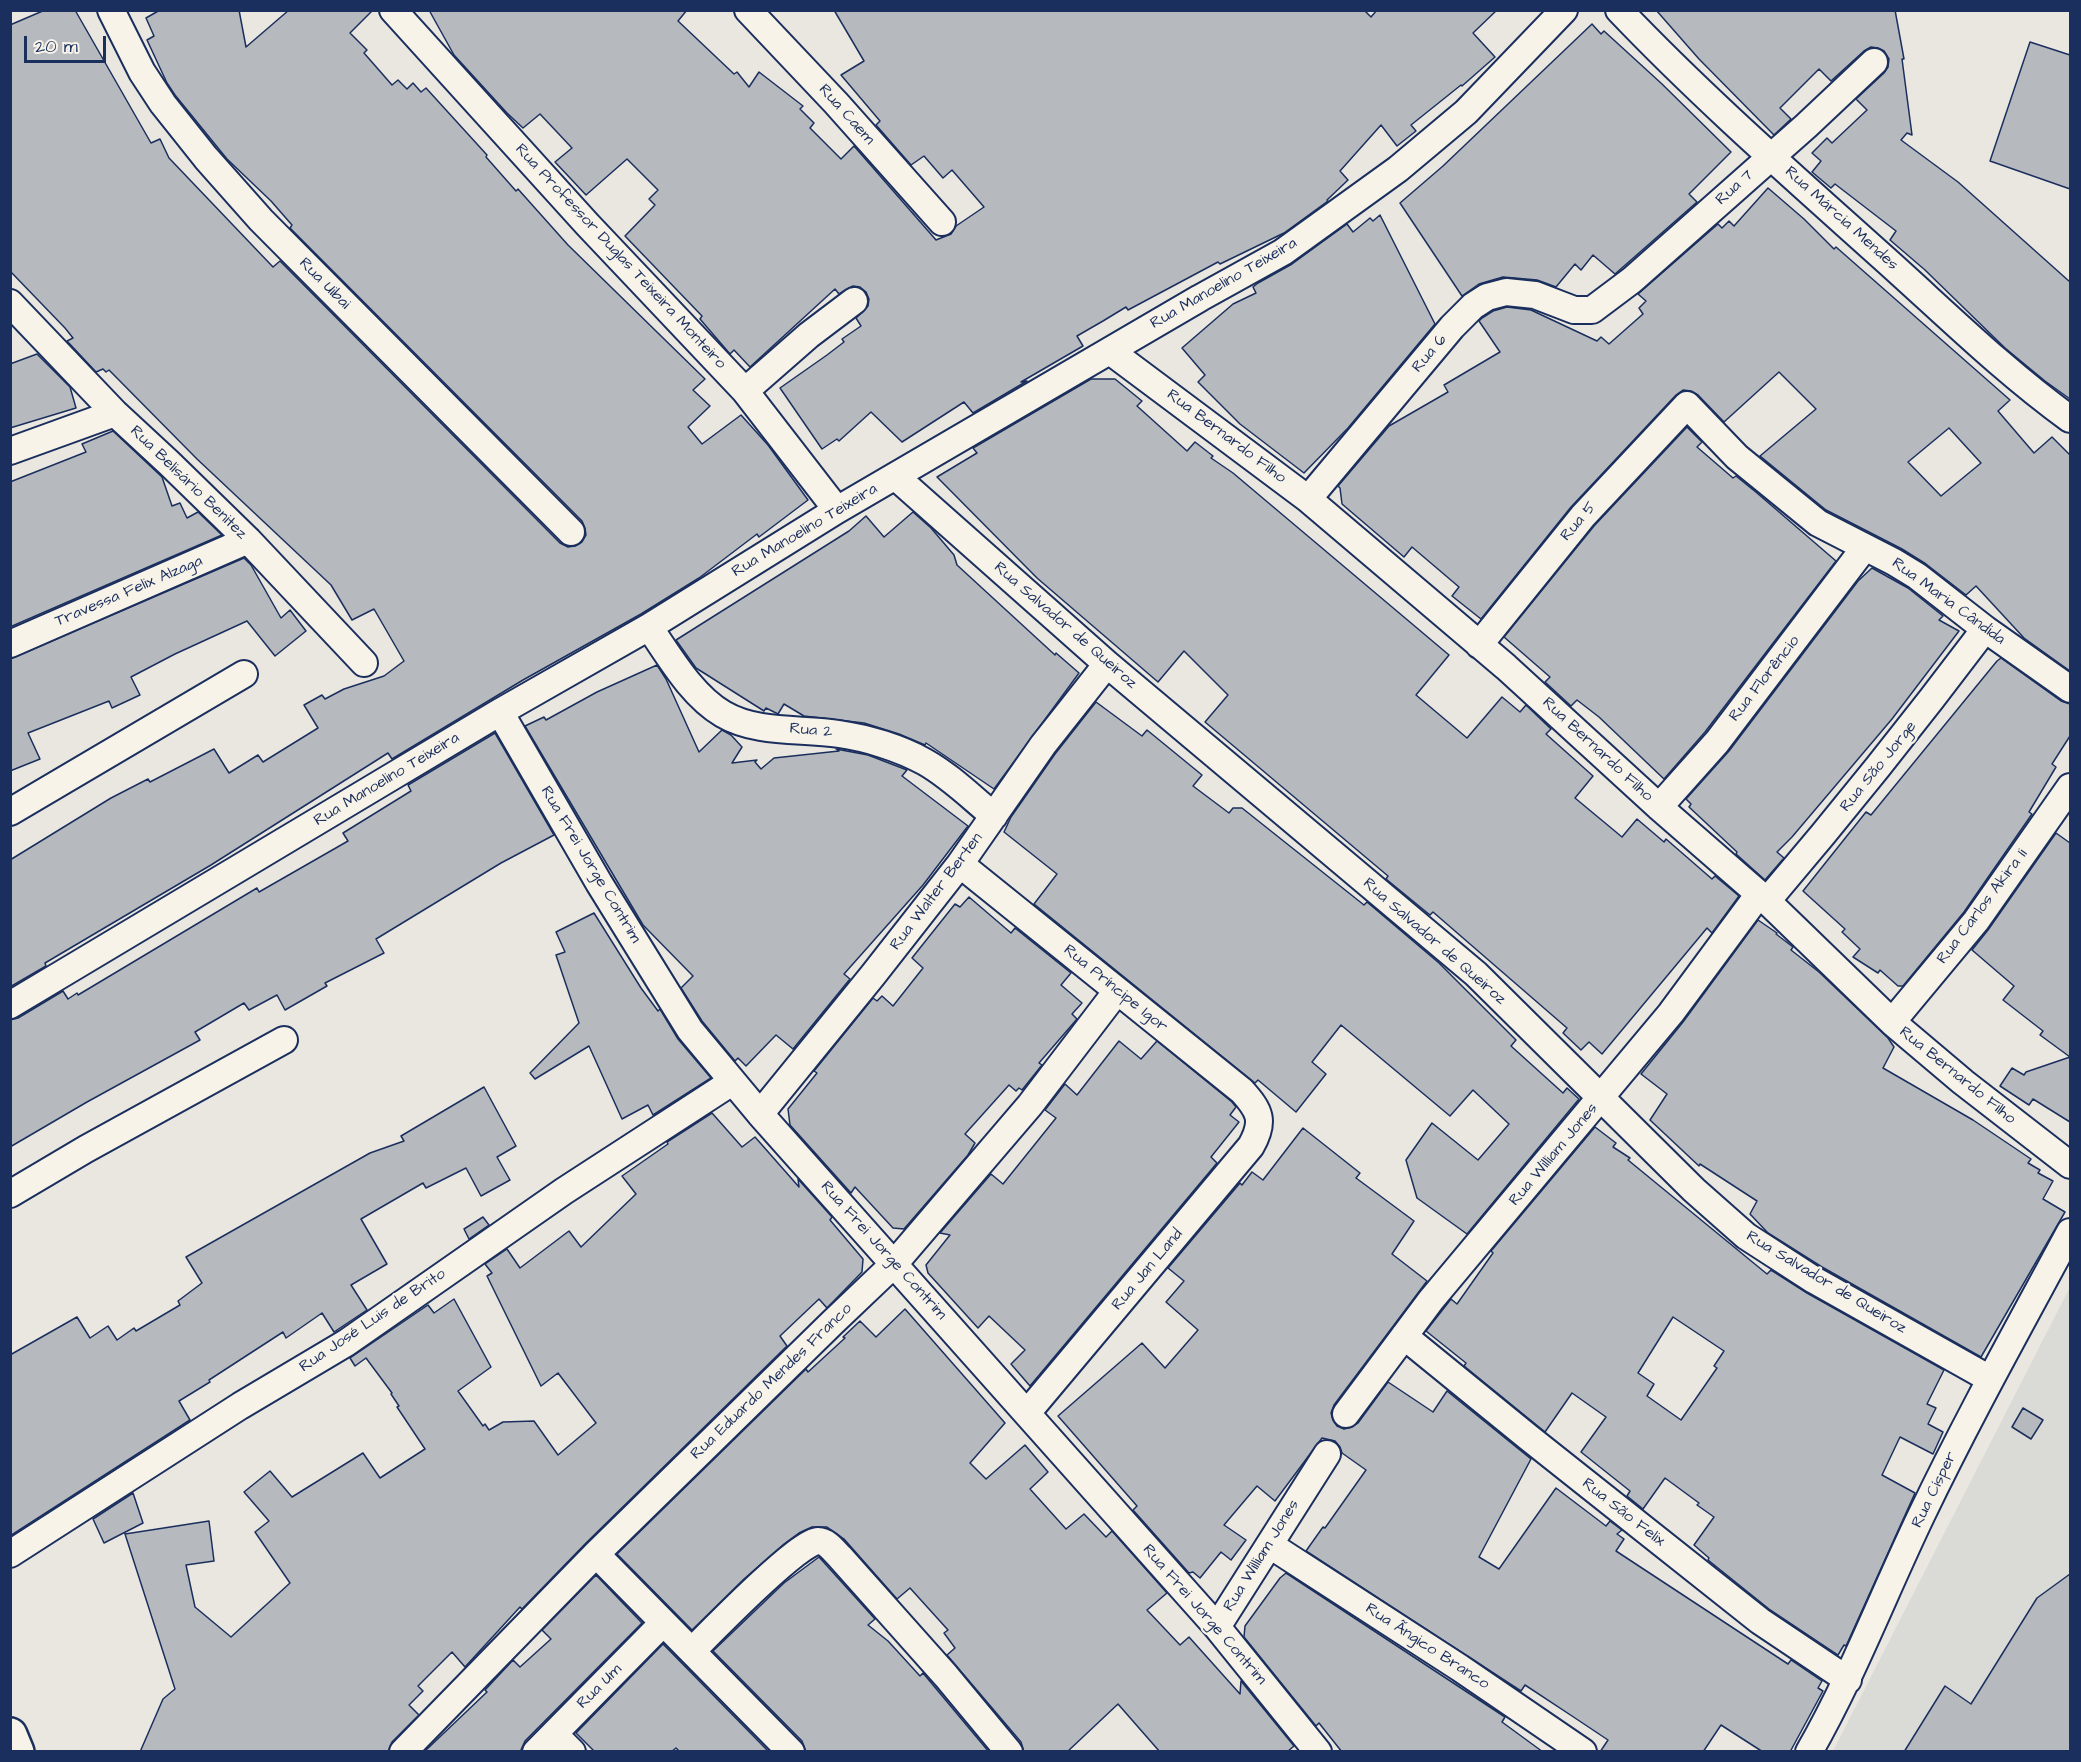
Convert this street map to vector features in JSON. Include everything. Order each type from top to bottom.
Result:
[{"type":"main road","points":[[10,1735],[17,1752]]},
{"type":"street","name":"Rua Uibai","points":[[111,10],[142,72],[163,104],[213,167],[261,220],[571,532]]},
{"type":"street","name":"Rua Caem","points":[[748,10],[836,103],[942,222]]},
{"type":"street","name":"Rua Manoelino Teixeira","points":[[10,1005],[500,712],[649,627],[837,510],[1283,252],[1390,176],[1466,112],[1564,10]]},
{"type":"street","name":"Rua Márcia Mendes","points":[[1619,10],[1661,54],[2002,365],[2070,419]]},
{"type":"street","name":"Rua Professor Duglas Teixeira Monteiro","points":[[395,11],[579,215],[745,391],[837,510]]},
{"type":"street","name":"Rua 7","points":[[1592,310],[1632,280],[1874,62]]},
{"type":"street","name":"Rua 6","points":[[1308,499],[1452,327],[1473,306],[1487,297],[1506,292],[1520,292],[1535,295],[1574,310],[1592,310]]},
{"type":"street","points":[[745,391],[809,335],[854,301]]},
{"type":"street","name":"Rua Belisário Benitez","points":[[10,303],[115,413],[248,540],[364,663]]},
{"type":"street","name":"Rua Bernardo Filho","points":[[1110,351],[1308,499],[1515,675],[1659,807],[1763,897],[1892,1022],[1963,1082],[2070,1165]]},
{"type":"street","name":"Rua Maria Cândida","points":[[1687,405],[1737,457],[1818,523],[1917,576],[1985,629],[2070,688]]},
{"type":"street","name":"Rua 5","points":[[1479,645],[1583,516],[1687,405]]},
{"type":"street","points":[[10,451],[115,413]]},
{"type":"street","name":"Rua Salvador de Queiroz","points":[[896,477],[1107,664],[1476,974],[1695,1190],[1746,1236],[1814,1280],[1990,1379]]},
{"type":"street","name":"Travessa Felix Alzaga","points":[[10,644],[248,540]]},
{"type":"street","name":"Rua Florêncio","points":[[1659,807],[1717,742],[1865,547]]},
{"type":"street","name":"Rua 2","points":[[649,627],[697,691],[724,715],[740,722],[762,727],[840,734],[884,744],[925,762],[994,816]]},
{"type":"street","name":"Rua São Jorge","points":[[1763,897],[1835,821],[1907,732],[1985,629]]},
{"type":"street","name":"Rua Walter Berten","points":[[760,1114],[960,864],[1043,745],[1107,664]]},
{"type":"street","points":[[10,813],[244,674]]},
{"type":"street","name":"Rua Frei Jorge Contrim","points":[[500,712],[690,1030],[760,1114],[1217,1628],[1318,1752]]},
{"type":"street","name":"Rua Carlos Akira Ii","points":[[1892,1022],[1976,921],[2070,787]]},
{"type":"street","name":"Rua Príncipe Igor","points":[[960,864],[1242,1091],[1252,1102],[1259,1122]]},
{"type":"street","name":"Rua William Jones","points":[[1346,1414],[1431,1300],[1602,1098],[1763,897]]},
{"type":"street","name":"Rua Eduardo Mendes Franco","points":[[403,1752],[596,1554],[894,1264],[1030,1105],[1117,991]]},
{"type":"street","points":[[10,1194],[86,1149],[284,1040]]},
{"type":"street","name":"Rua José Luis de Brito","points":[[10,1554],[240,1406],[346,1343],[564,1191],[732,1082]]},
{"type":"street","name":"Rua Jan Land","points":[[1027,1413],[1251,1146],[1259,1132],[1259,1122]]},
{"type":"street","name":"Rua Císper","points":[[1809,1752],[1848,1680],[1922,1514],[1990,1379],[2070,1232]]},
{"type":"street","name":"Rua São Felix","points":[[1404,1336],[1760,1621],[1848,1680]]},
{"type":"street","name":"Rua William Jones","points":[[1217,1628],[1327,1454]]},
{"type":"street","points":[[692,1651],[764,1581],[806,1547],[819,1541],[829,1546],[840,1557],[962,1695],[1009,1752]]},
{"type":"street","name":"Rua Ãngico Branco","points":[[1270,1545],[1460,1668],[1583,1752]]},
{"type":"street","points":[[596,1554],[791,1752]]},
{"type":"street","name":"Rua Um","points":[[545,1743],[663,1623]]},
{"type":"street","points":[[545,1743],[572,1752]]},
{"type":"shaded area","points":[[2070,1287],[2070,1751],[1833,1751]]},
{"type":"building","points":[[45,10],[75,10],[151,143],[160,139],[169,158],[273,267],[280,261],[560,543],[568,547],[575,546],[582,542],[586,535],[582,521],[290,228],[292,225],[271,201],[227,159],[175,95],[147,40],[154,36],[146,18],[160,10],[239,10],[246,47],[289,10],[373,10],[350,33],[367,50],[364,53],[392,85],[398,80],[407,89],[413,83],[421,92],[426,88],[487,155],[486,157],[516,191],[518,189],[568,245],[705,379],[693,390],[710,406],[688,427],[702,444],[741,415],[768,445],[808,500],[759,537],[757,534],[699,578],[641,614],[523,680],[392,759],[388,753],[211,865],[45,963],[46,966],[10,987],[10,860],[111,798],[148,779],[150,782],[214,749],[229,773],[258,755],[263,762],[318,728],[304,705],[322,695],[325,699],[344,689],[384,676],[404,661],[374,609],[352,620],[331,585],[197,459],[109,370],[106,372],[103,369],[96,372],[67,341],[73,338],[65,328],[10,271],[10,25]]},
{"type":"building","points":[[429,10],[687,10],[678,21],[734,74],[737,72],[749,87],[759,72],[803,106],[800,109],[814,123],[810,128],[841,159],[854,146],[936,240],[951,234],[956,226],[984,207],[952,170],[943,178],[924,156],[911,165],[876,125],[880,121],[841,75],[864,61],[834,10],[1364,10],[1371,17],[1377,10],[1497,10],[1473,33],[1495,57],[1411,125],[1416,131],[1397,146],[1381,125],[1340,171],[1348,180],[1328,201],[1284,233],[1220,264],[1218,262],[1128,310],[1126,307],[1077,336],[1083,346],[973,413],[964,402],[902,442],[871,412],[839,441],[837,439],[822,449],[780,388],[844,342],[842,339],[861,326],[856,318],[868,306],[869,299],[866,292],[860,287],[853,286],[839,294],[835,289],[750,367],[734,350],[730,354],[700,319],[702,316],[625,236],[655,205],[649,199],[658,190],[627,159],[586,195],[555,162],[572,148],[540,114],[523,128],[507,113],[454,55]]},
{"type":"building","points":[[1656,10],[1895,10],[1904,59],[1902,59],[1912,135],[1907,133],[1901,140],[1958,182],[2070,282],[2070,399],[2005,348],[1925,270],[1890,240],[1896,231],[1835,184],[1831,188],[1812,172],[1821,161],[1812,153],[1827,138],[1832,143],[1867,110],[1856,99],[1888,67],[1889,59],[1884,51],[1871,47],[1831,81],[1819,69],[1780,108],[1791,119],[1774,135],[1699,59]]},
{"type":"building","points":[[1592,24],[1601,34],[1604,31],[1662,84],[1731,152],[1689,194],[1697,202],[1615,274],[1593,255],[1581,270],[1575,264],[1556,287],[1537,280],[1503,277],[1479,284],[1462,296],[1400,203],[1443,166]]},
{"type":"building","points":[[2030,42],[2070,55],[2070,189],[1990,161]]},
{"type":"building","points":[[1768,188],[1834,249],[1836,247],[2010,400],[1998,411],[2034,453],[2052,437],[2070,455],[2070,671],[2024,638],[1976,586],[1966,595],[1926,564],[1902,549],[1826,510],[1760,456],[1816,409],[1779,372],[1724,422],[1698,395],[1691,391],[1683,390],[1676,395],[1571,507],[1481,619],[1452,596],[1459,587],[1412,547],[1404,557],[1342,504],[1338,486],[1389,426],[1448,392],[1444,385],[1500,352],[1479,321],[1482,318],[1493,311],[1507,307],[1531,310],[1597,341],[1601,337],[1609,344],[1643,314],[1639,308],[1646,301],[1638,294],[1718,224],[1722,228],[1729,221],[1734,226]],"holes":[[[1949,428],[1981,463],[1941,496],[1908,462]]]},
{"type":"building","points":[[1380,215],[1435,324],[1348,428],[1304,473],[1240,424],[1198,382],[1205,375],[1182,348],[1233,304],[1256,293],[1253,287],[1258,283],[1292,264],[1347,224],[1353,232],[1370,218],[1373,221]]},
{"type":"building","points":[[37,354],[70,387],[76,408],[10,428],[10,364]]},
{"type":"building","points":[[1091,379],[1115,379],[1142,401],[1137,406],[1187,451],[1195,442],[1213,456],[1211,458],[1233,473],[1449,655],[1416,695],[1467,738],[1502,697],[1520,712],[1526,705],[1551,729],[1546,734],[1593,776],[1575,798],[1622,837],[1637,819],[1664,842],[1666,839],[1712,879],[1715,876],[1739,896],[1712,933],[1707,928],[1602,1054],[1589,1042],[1581,1050],[1563,1033],[1567,1028],[1433,912],[1430,915],[1386,879],[1388,876],[1205,722],[1228,695],[1184,651],[1158,682],[1037,578],[937,477],[977,453],[973,448]]},
{"type":"building","points":[[1687,427],[1702,442],[1697,447],[1733,478],[1736,476],[1757,493],[1836,561],[1705,732],[1664,779],[1599,717],[1577,700],[1571,706],[1545,682],[1550,677],[1504,637],[1594,526]]},
{"type":"building","points":[[113,431],[162,477],[172,506],[180,503],[187,518],[198,512],[222,535],[10,627],[10,482],[86,452],[82,444]]},
{"type":"building","points":[[913,512],[931,528],[954,555],[957,565],[1055,655],[1056,653],[1079,673],[994,789],[926,743],[925,745],[864,723],[804,716],[784,704],[778,714],[766,708],[764,711],[696,668],[676,640],[849,531],[866,516],[884,537]]},
{"type":"building","points":[[244,558],[251,565],[281,618],[290,610],[306,631],[275,656],[247,621],[175,654],[131,677],[140,695],[112,708],[109,701],[28,733],[40,759],[10,771],[10,659]]},
{"type":"building","points":[[1872,568],[1908,588],[1943,616],[1939,620],[1959,631],[1892,719],[1777,852],[1784,858],[1765,880],[1689,807],[1691,804],[1686,799],[1729,751],[1858,581]]},
{"type":"building","points":[[2001,658],[2061,701],[2070,704],[2070,736],[2052,764],[2056,767],[2029,812],[2032,814],[1964,912],[1903,986],[1898,986],[1880,970],[1878,973],[1853,957],[1860,949],[1842,932],[1845,929],[1803,891],[1866,812],[1871,815]]},
{"type":"building","points":[[657,665],[666,679],[699,752],[722,730],[731,735],[742,747],[732,763],[757,760],[755,762],[761,769],[774,758],[839,751],[836,749],[868,755],[907,770],[902,776],[968,826],[923,885],[844,974],[850,979],[793,1049],[776,1035],[746,1066],[738,1058],[735,1061],[702,1021],[681,988],[693,976],[643,925],[525,726],[544,717],[546,720],[597,692]]},
{"type":"building","points":[[1096,702],[1142,736],[1147,730],[1202,775],[1193,786],[1229,813],[1233,808],[1242,808],[1364,905],[1367,902],[1439,963],[1516,1040],[1511,1046],[1563,1093],[1567,1088],[1579,1099],[1467,1234],[1417,1198],[1406,1160],[1432,1123],[1478,1160],[1509,1124],[1473,1090],[1450,1116],[1341,1025],[1312,1062],[1326,1074],[1296,1112],[1258,1080],[1255,1083],[1034,904],[1057,874],[1004,832],[1011,817],[1055,754]]},
{"type":"building","points":[[495,733],[554,835],[501,863],[376,939],[384,953],[325,983],[327,986],[285,1010],[277,995],[249,1010],[244,1003],[195,1032],[200,1040],[10,1147],[10,1020],[18,1018],[63,991],[68,999],[77,993],[78,995],[257,888],[259,892],[348,841],[343,833],[411,791],[408,785]]},
{"type":"building","points":[[2056,833],[2070,843],[2070,1057],[2040,1035],[2043,1031],[2003,1000],[2014,986],[1972,950]]},
{"type":"building","points":[[969,897],[1011,933],[1015,928],[1071,973],[1061,985],[1082,1003],[1072,1014],[1077,1019],[1039,1063],[1042,1065],[1022,1090],[1019,1088],[1016,1091],[1009,1085],[965,1134],[975,1143],[968,1155],[904,1229],[893,1228],[855,1187],[851,1193],[790,1125],[788,1109],[817,1073],[814,1071],[873,998],[877,1001],[882,996],[893,1006],[923,968],[912,958],[955,904],[960,907]]},
{"type":"building","points":[[594,913],[641,988],[658,1011],[660,1009],[678,1039],[711,1078],[653,1115],[648,1105],[622,1119],[589,1046],[535,1079],[530,1073],[579,1023],[556,955],[565,952],[556,932]]},
{"type":"building","points":[[1758,920],[1793,947],[1791,950],[1819,972],[1888,1038],[1894,1047],[1883,1068],[1973,1120],[2031,1159],[2028,1163],[2040,1170],[2038,1173],[2053,1181],[2043,1199],[2065,1212],[1981,1357],[1822,1267],[1768,1233],[1750,1214],[1757,1201],[1700,1164],[1699,1166],[1650,1120],[1667,1094],[1641,1074],[1683,1022]]},
{"type":"building","points":[[1119,1041],[1141,1059],[1157,1041],[1232,1102],[1236,1107],[1230,1115],[1239,1122],[1211,1157],[1217,1163],[1030,1386],[1011,1364],[1025,1350],[989,1316],[978,1328],[928,1273],[926,1265],[950,1235],[940,1233],[991,1174],[1003,1184],[1056,1118],[1045,1110],[1065,1084],[1077,1095]]},
{"type":"building","points":[[2070,1057],[2070,1122],[2033,1099],[2029,1105],[2000,1086],[2012,1068],[2024,1075],[2026,1072]]},
{"type":"building","points":[[484,1087],[516,1146],[497,1157],[510,1180],[481,1196],[466,1168],[426,1188],[423,1183],[361,1219],[387,1264],[351,1285],[367,1310],[334,1332],[322,1313],[286,1338],[283,1332],[179,1401],[190,1420],[10,1536],[10,1355],[77,1317],[90,1338],[108,1326],[117,1340],[134,1328],[136,1331],[180,1305],[178,1301],[202,1283],[186,1257],[370,1153],[404,1141],[401,1136]]},
{"type":"building","points":[[712,1113],[742,1147],[755,1137],[799,1187],[798,1179],[832,1217],[830,1220],[863,1259],[862,1272],[827,1308],[819,1299],[780,1336],[787,1346],[522,1609],[520,1607],[465,1667],[452,1652],[418,1686],[423,1691],[409,1705],[419,1715],[392,1742],[388,1752],[140,1752],[163,1699],[175,1689],[125,1534],[209,1521],[214,1561],[186,1565],[195,1607],[231,1637],[290,1583],[255,1532],[269,1521],[244,1492],[270,1471],[292,1497],[363,1453],[380,1478],[425,1449],[397,1407],[399,1406],[392,1393],[366,1358],[355,1366],[350,1358],[428,1305],[434,1313],[454,1299],[491,1367],[458,1391],[483,1426],[485,1424],[489,1430],[503,1422],[534,1421],[558,1455],[596,1423],[558,1373],[541,1386],[487,1276],[492,1273],[485,1264],[507,1249],[520,1268],[569,1231],[581,1247],[636,1194],[622,1176],[668,1144],[667,1142]]},
{"type":"building","points":[[1595,1127],[1616,1143],[1613,1147],[1630,1158],[1628,1160],[1767,1274],[1771,1270],[1807,1293],[1944,1370],[1927,1404],[1936,1408],[1928,1424],[1943,1432],[1933,1454],[1900,1437],[1882,1475],[1915,1493],[1846,1646],[1844,1645],[1838,1655],[1769,1609],[1708,1560],[1709,1558],[1694,1545],[1714,1517],[1697,1505],[1699,1503],[1665,1478],[1643,1509],[1627,1496],[1630,1491],[1581,1452],[1606,1417],[1572,1393],[1545,1432],[1464,1366],[1466,1363],[1426,1331],[1451,1299],[1457,1304],[1493,1253],[1491,1251]],"holes":[[[1673,1317],[1724,1351],[1714,1366],[1717,1368],[1681,1420],[1647,1396],[1654,1384],[1638,1373]]]},
{"type":"building","points":[[1303,1128],[1360,1173],[1356,1178],[1414,1221],[1392,1254],[1427,1281],[1334,1405],[1331,1413],[1337,1426],[1344,1429],[1358,1423],[1388,1382],[1433,1412],[1447,1391],[1531,1459],[1479,1557],[1499,1569],[1556,1488],[1606,1526],[1610,1521],[1622,1530],[1617,1534],[1624,1539],[1616,1551],[1788,1664],[1791,1660],[1822,1681],[1818,1688],[1823,1691],[1790,1752],[1763,1752],[1721,1725],[1703,1752],[1600,1752],[1608,1740],[1525,1685],[1521,1691],[1306,1551],[1366,1470],[1342,1453],[1335,1441],[1322,1438],[1275,1501],[1257,1486],[1224,1525],[1246,1540],[1231,1560],[1221,1552],[1200,1578],[1193,1572],[1189,1573],[1133,1510],[1137,1506],[1058,1416],[1142,1343],[1165,1368],[1198,1330],[1166,1302],[1184,1281],[1168,1268],[1240,1183],[1242,1185],[1252,1172],[1263,1180]]},
{"type":"building","points":[[483,1217],[489,1225],[469,1239],[464,1229]]},
{"type":"building","points":[[905,1309],[1005,1423],[970,1463],[986,1479],[1025,1445],[1048,1472],[1030,1489],[1066,1529],[1084,1514],[1106,1537],[1112,1531],[1167,1593],[1147,1610],[1180,1645],[1189,1637],[1240,1694],[1241,1681],[1294,1746],[1287,1752],[1160,1752],[1118,1704],[1067,1752],[1024,1752],[1021,1742],[947,1655],[955,1648],[944,1633],[948,1630],[910,1588],[897,1599],[844,1539],[827,1527],[812,1527],[784,1544],[692,1630],[617,1554],[806,1369],[808,1372],[860,1321],[876,1337]]},
{"type":"building","points":[[2023,1408],[2043,1420],[2031,1439],[2012,1427]]},
{"type":"building","points":[[133,1493],[143,1523],[104,1543],[93,1519]]},
{"type":"building","points":[[819,1557],[875,1619],[868,1625],[888,1641],[920,1676],[923,1673],[989,1752],[806,1752],[802,1741],[713,1651],[784,1583]]},
{"type":"building","points":[[1286,1573],[1505,1717],[1502,1722],[1543,1752],[1342,1752],[1319,1723],[1316,1726],[1244,1637],[1245,1626]]},
{"type":"building","points":[[2070,1574],[2070,1752],[1904,1752],[1945,1686],[1971,1704],[2037,1598]]},
{"type":"building","points":[[596,1575],[642,1623],[525,1741],[521,1750],[519,1752],[424,1752],[487,1692],[485,1690],[513,1660],[520,1667],[551,1639],[542,1630]]},
{"type":"building","points":[[663,1644],[769,1752],[680,1752],[676,1748],[671,1752],[595,1752],[576,1733]]}]
